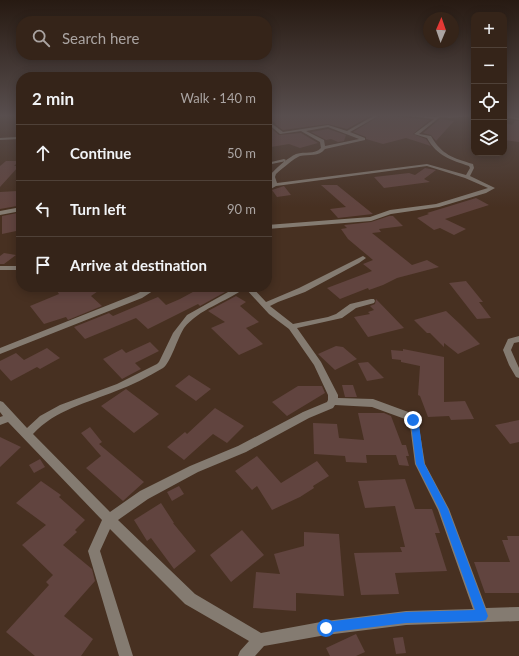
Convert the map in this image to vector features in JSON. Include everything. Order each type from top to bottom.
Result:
[{"type":"street","points":[[272,226],[371,219],[390,212],[437,206],[484,192],[492,188],[467,177],[427,165],[274,185],[272,176],[293,159],[301,154],[318,153],[323,148],[334,146]]},
{"type":"street","points":[[433,146],[443,156],[471,165],[472,168],[467,177]]},
{"type":"street","points":[[272,163],[284,160]]},
{"type":"street","points":[[0,213],[16,210]]},
{"type":"street","points":[[266,306],[275,300],[302,290],[363,258]]},
{"type":"street","points":[[0,268],[16,268]]},
{"type":"street","points":[[0,351],[146,292]]},
{"type":"street","points":[[27,434],[35,424],[45,416],[77,402],[108,391],[163,364],[183,323],[190,317],[233,292]]},
{"type":"street","points":[[126,656],[94,551],[109,519],[144,495],[188,472],[242,449],[306,415],[330,405],[333,401],[333,395],[318,364],[292,327],[266,306],[253,292]]},
{"type":"street","points":[[292,327],[330,319],[339,316],[353,306],[371,301]]},
{"type":"street","points":[[519,339],[511,341],[507,350],[519,375]]},
{"type":"street","points":[[333,401],[372,403],[408,416],[413,420],[415,424],[420,464],[426,473],[443,509],[482,616]]},
{"type":"street","points":[[0,405],[5,419],[27,434],[109,519],[190,599],[260,640]]},
{"type":"street","points":[[246,656],[260,640],[326,628],[406,618],[519,614]]},
{"type":"building","points":[[293,146],[309,146],[300,148]]},
{"type":"building","points":[[6,161],[16,161],[14,166],[16,166],[16,169],[0,187],[0,166]]},
{"type":"building","points":[[425,168],[436,170],[424,179],[430,182],[384,188],[374,177],[409,173],[415,175]]},
{"type":"building","points":[[321,185],[337,185],[373,214],[338,218],[330,209],[346,207]]},
{"type":"building","points":[[284,186],[291,195],[277,197],[272,190]]},
{"type":"building","points":[[16,191],[16,206],[0,209],[0,192]]},
{"type":"building","points":[[476,198],[489,205],[445,219],[466,229],[454,235],[440,228],[434,230],[417,218],[429,214],[427,213]]},
{"type":"building","points":[[16,213],[16,231],[2,234],[2,216]]},
{"type":"building","points":[[393,216],[403,226],[379,229],[381,232],[372,233],[412,265],[427,260],[439,267],[397,278],[383,285],[369,290],[368,288],[340,299],[327,288],[372,271],[363,264],[373,260],[348,239],[341,229],[347,228],[344,225],[371,222]]},
{"type":"building","points":[[4,253],[16,255],[4,264],[0,264],[0,256]]},
{"type":"building","points":[[466,281],[483,302],[479,302],[491,318],[477,319],[449,283]]},
{"type":"building","points":[[58,292],[97,292],[91,296],[102,306],[68,320],[66,317],[44,324],[30,306],[59,294]]},
{"type":"building","points":[[193,292],[225,292],[200,306],[198,304],[148,329],[136,318],[85,339],[74,327],[109,313],[113,316],[158,297],[166,305]]},
{"type":"building","points":[[236,296],[246,302],[240,306],[259,322],[246,328],[263,344],[239,355],[211,328],[225,322],[208,311]]},
{"type":"building","points":[[376,299],[404,328],[368,337],[354,317],[370,314],[368,312],[374,310],[370,306],[375,304]]},
{"type":"building","points":[[446,311],[480,344],[458,354],[444,343],[444,347],[414,320]]},
{"type":"building","points":[[150,342],[159,351],[135,363],[141,369],[122,379],[103,359],[122,349],[126,353]]},
{"type":"building","points":[[336,346],[343,347],[357,359],[335,370],[318,354]]},
{"type":"building","points":[[47,348],[60,358],[40,369],[37,367],[11,381],[0,369],[0,361],[16,353],[24,360]]},
{"type":"building","points":[[403,349],[444,357],[444,402],[465,401],[474,419],[451,420],[449,416],[428,417],[420,396],[418,395],[420,366],[401,362],[401,360],[392,359],[391,350],[403,351]]},
{"type":"building","points":[[368,362],[384,378],[367,381],[358,363]]},
{"type":"building","points":[[189,375],[211,389],[196,401],[175,386]]},
{"type":"building","points":[[342,385],[353,385],[357,397],[345,397]]},
{"type":"building","points":[[298,386],[322,386],[325,393],[287,416],[272,402]]},
{"type":"building","points":[[126,389],[159,414],[134,433],[101,406]]},
{"type":"building","points":[[215,408],[244,426],[227,443],[213,434],[184,460],[167,447],[185,432],[187,434]]},
{"type":"building","points":[[358,413],[384,413],[391,416],[402,445],[406,445],[409,456],[406,456],[409,466],[399,465],[396,455],[366,455],[367,463],[346,462],[345,456],[314,454],[313,423],[337,424],[339,438],[364,440]]},
{"type":"building","points":[[519,420],[519,442],[510,444],[495,425]]},
{"type":"building","points":[[90,427],[102,442],[99,444],[144,482],[123,501],[86,468],[101,456],[81,433]]},
{"type":"building","points":[[0,437],[21,447],[0,467]]},
{"type":"building","points":[[257,456],[281,483],[317,461],[329,476],[313,486],[314,488],[300,497],[272,510],[257,486],[252,490],[235,471]]},
{"type":"building","points":[[40,459],[45,467],[34,473],[29,465]]},
{"type":"building","points":[[405,479],[415,509],[432,509],[440,533],[435,533],[447,571],[395,573],[399,594],[361,595],[354,553],[402,552],[400,547],[405,547],[395,506],[365,508],[358,481]]},
{"type":"building","points":[[41,481],[61,495],[59,497],[85,520],[75,530],[77,532],[63,545],[92,569],[95,581],[64,616],[93,639],[81,656],[35,656],[6,632],[49,585],[46,582],[53,575],[22,545],[46,525],[16,503]]},
{"type":"building","points":[[179,486],[184,494],[172,501],[167,492]]},
{"type":"building","points":[[161,503],[173,523],[196,551],[174,569],[151,538],[147,541],[134,520]]},
{"type":"building","points":[[242,530],[264,555],[231,582],[210,555]]},
{"type":"building","points":[[304,532],[339,534],[344,596],[296,593],[296,611],[253,608],[256,572],[280,574],[274,554],[304,546]]},
{"type":"building","points":[[507,536],[519,536],[519,593],[485,593],[474,562],[510,562],[502,540],[508,540]]},
{"type":"building","points":[[356,634],[365,652],[356,656],[330,656],[326,648]]},
{"type":"building","points":[[403,637],[406,653],[396,654],[393,638]]},
{"type":"route","points":[[326,628],[406,618],[482,616],[443,509],[426,473],[420,464],[415,424],[413,420]]}]
